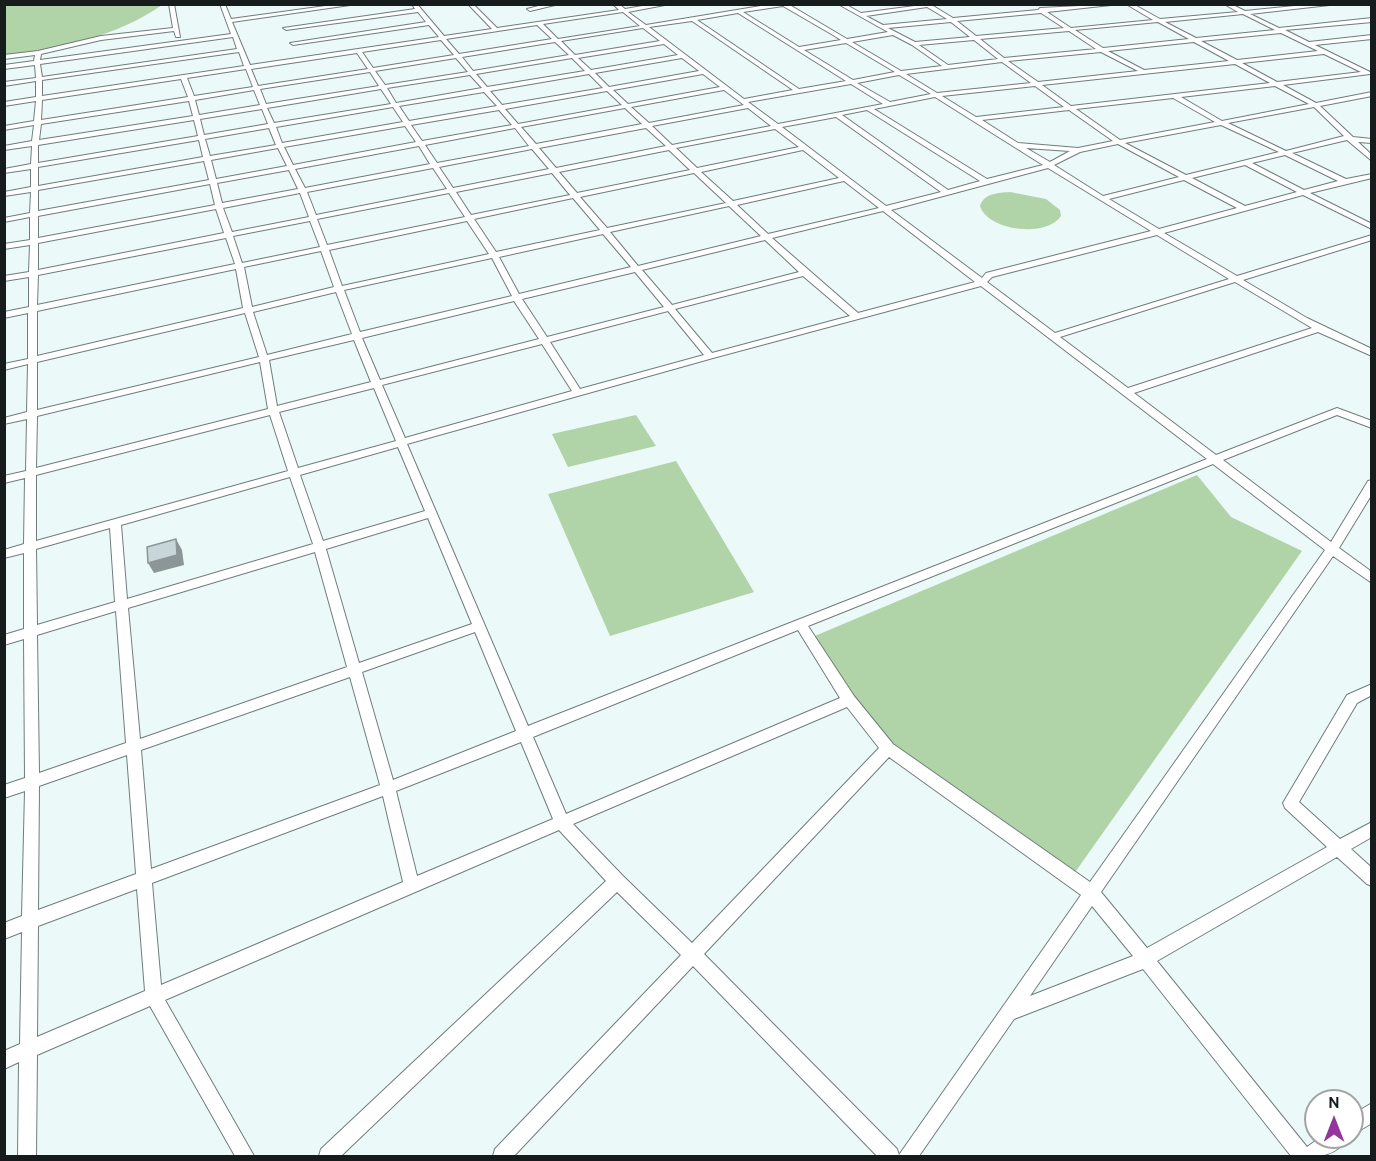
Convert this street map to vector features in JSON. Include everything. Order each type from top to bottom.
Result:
[{"type":"street","points":[[171,4],[175,29],[182,42]]},
{"type":"street","points":[[222,4],[280,146],[303,191],[357,337],[562,823],[890,1156]]},
{"type":"street","points":[[274,4],[302,60]]},
{"type":"street","points":[[229,21],[356,4]]},
{"type":"street","points":[[470,4],[496,30]]},
{"type":"street","points":[[528,7],[557,4]]},
{"type":"street","points":[[615,4],[1371,579]]},
{"type":"street","points":[[4,104],[668,4]]},
{"type":"street","points":[[840,4],[914,44],[947,67]]},
{"type":"street","points":[[897,4],[903,9]]},
{"type":"street","points":[[1030,4],[1102,50],[1142,71]]},
{"type":"street","points":[[882,27],[1118,4]]},
{"type":"street","points":[[1128,4],[1314,104],[1371,159]]},
{"type":"street","points":[[1226,4],[1370,74]]},
{"type":"street","points":[[914,44],[1336,4]]},
{"type":"street","points":[[4,128],[784,5],[902,73],[1158,232],[1348,344],[1371,353]]},
{"type":"street","points":[[860,15],[927,5],[952,20],[1003,60],[1118,142],[1245,209]]},
{"type":"street","points":[[286,28],[416,7],[710,356]]},
{"type":"street","points":[[528,7],[558,41],[630,106],[646,125],[733,202],[806,273],[856,316]]},
{"type":"street","points":[[740,13],[888,104]]},
{"type":"street","points":[[694,20],[798,91]]},
{"type":"street","points":[[4,247],[535,147],[746,104],[798,91],[902,73],[1371,20]]},
{"type":"street","points":[[293,43],[429,23]]},
{"type":"street","points":[[4,68],[101,38],[175,29]]},
{"type":"street","points":[[798,49],[893,33]]},
{"type":"street","points":[[4,57],[37,58],[235,35]]},
{"type":"street","points":[[1308,44],[1371,37]]},
{"type":"street","points":[[4,148],[664,42]]},
{"type":"street","points":[[4,84],[240,50]]},
{"type":"street","points":[[359,51],[494,255],[518,298],[578,393]]},
{"type":"street","points":[[4,279],[936,95],[1326,52]]},
{"type":"street","points":[[4,171],[683,56]]},
{"type":"street","points":[[27,1156],[32,782],[31,415],[34,165],[39,99],[37,58]]},
{"type":"street","points":[[4,194],[704,72]]},
{"type":"street","points":[[976,119],[1370,74]]},
{"type":"street","points":[[183,77],[191,98],[208,158],[212,182],[264,359],[273,410],[319,546],[388,788],[412,887]]},
{"type":"street","points":[[4,220],[725,88]]},
{"type":"street","points":[[1018,145],[1078,150],[1371,94]]},
{"type":"street","points":[[1175,96],[1220,122],[1346,181]]},
{"type":"street","points":[[868,108],[986,182]]},
{"type":"street","points":[[836,114],[947,192]]},
{"type":"street","points":[[1103,198],[1349,138],[1371,141]]},
{"type":"street","points":[[4,315],[804,148]]},
{"type":"street","points":[[4,421],[884,209],[1050,165],[1078,150]]},
{"type":"street","points":[[1245,163],[1371,227]]},
{"type":"street","points":[[4,554],[710,356],[982,283],[989,275],[1371,176]]},
{"type":"street","points":[[4,367],[338,289],[845,179]]},
{"type":"street","points":[[1052,337],[1371,237]]},
{"type":"street","points":[[4,480],[806,273]]},
{"type":"street","points":[[1126,392],[1320,328]]},
{"type":"street","points":[[4,931],[388,788],[1337,411],[1371,425]]},
{"type":"street","points":[[908,1156],[1332,549],[1371,484]]},
{"type":"street","points":[[4,640],[431,513]]},
{"type":"street","points":[[115,524],[154,997],[245,1156]]},
{"type":"street","points":[[801,625],[849,700],[888,748],[1092,893],[1303,1156]]},
{"type":"street","points":[[4,792],[478,626]]},
{"type":"street","points":[[1371,689],[1352,699],[1290,803],[1371,879]]},
{"type":"street","points":[[4,1060],[849,700]]},
{"type":"street","points":[[502,1156],[888,748]]},
{"type":"street","points":[[1009,1012],[1132,966],[1371,829]]},
{"type":"street","points":[[328,1156],[617,881]]},
{"type":"green space","points":[[4,5],[162,5],[126,25],[87,40],[5,56]]},
{"type":"green space","points":[[1010,192],[1046,199],[1060,210],[1061,216],[1054,223],[1043,227],[1018,229],[1005,226],[985,215],[980,206],[985,198]]},
{"type":"green space","points":[[636,415],[656,446],[568,467],[552,434]]},
{"type":"green space","points":[[676,461],[754,592],[610,636],[548,494]]},
{"type":"green space","points":[[1197,475],[1231,517],[1302,551],[1071,878],[894,754],[810,638]]},
{"type":"building","points":[[176,539],[177,555],[148,563],[147,547]]}]
